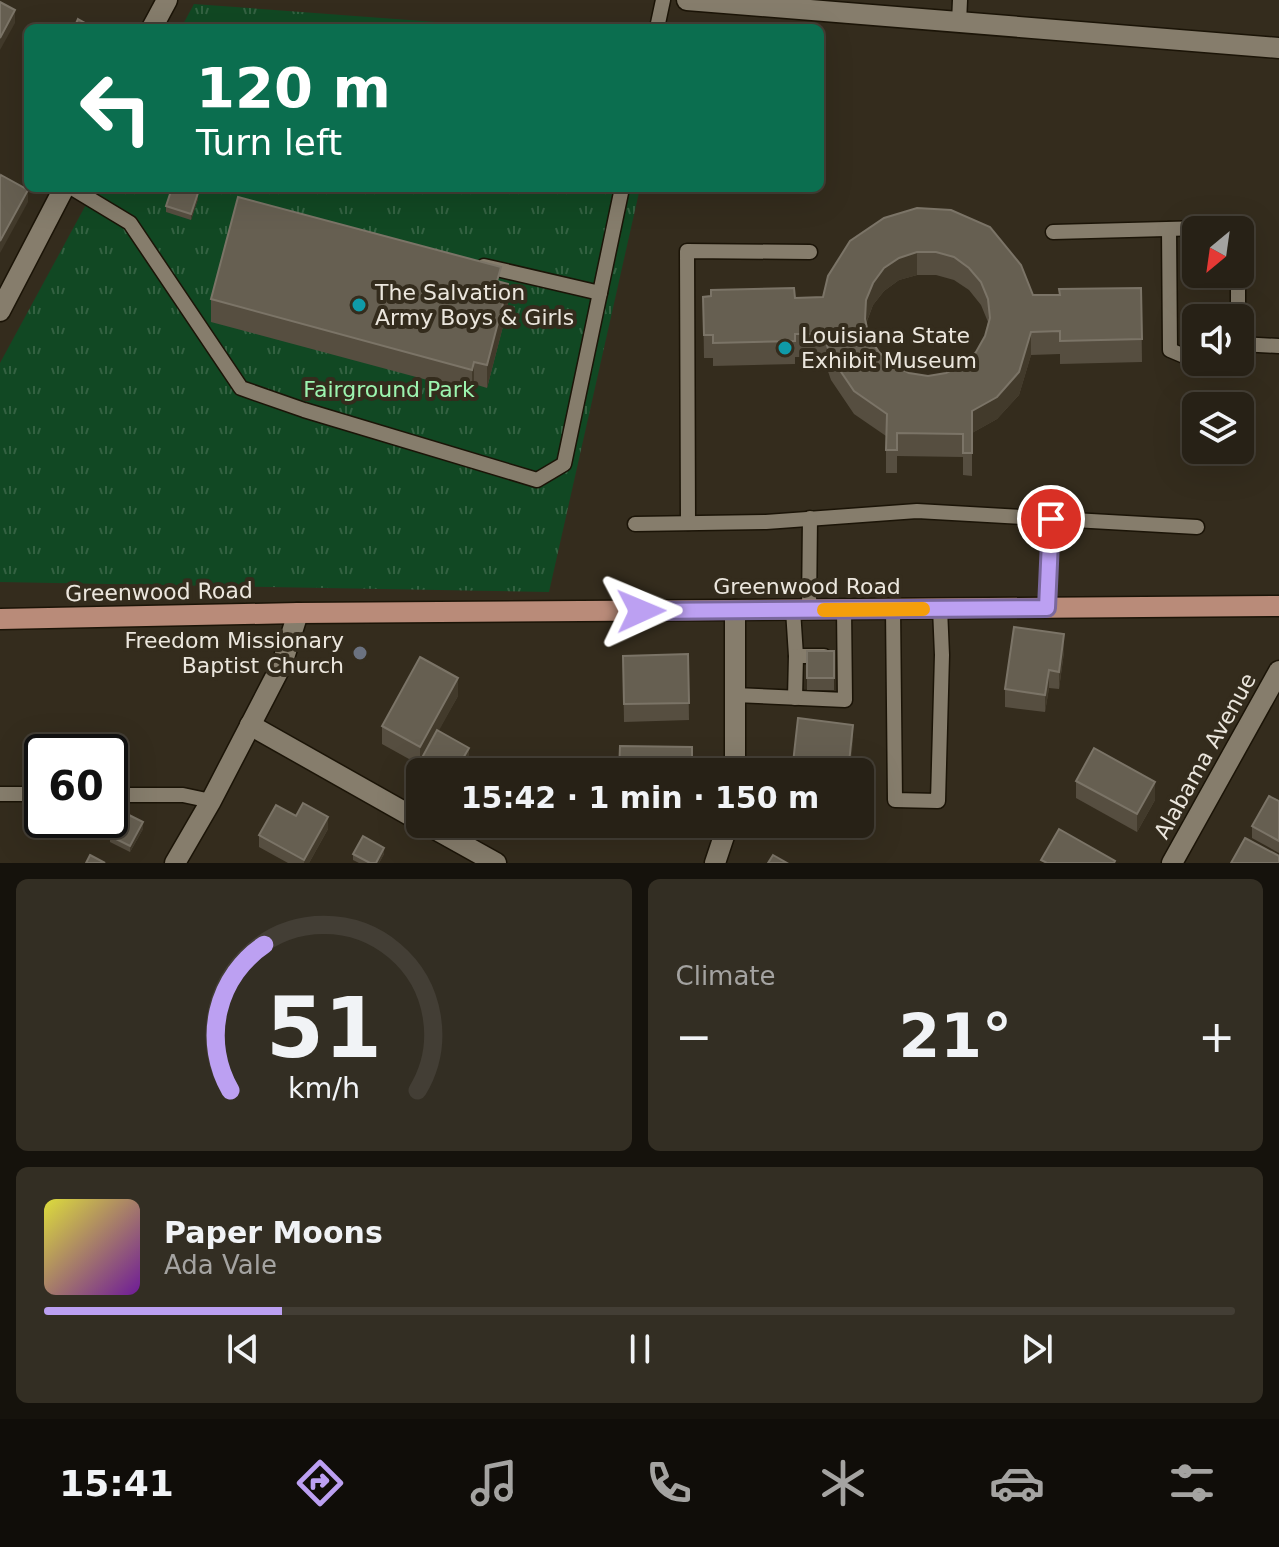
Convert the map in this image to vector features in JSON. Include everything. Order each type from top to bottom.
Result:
[{"type":"main road","name":"Greenwood Road","points":[[0,619],[298,613],[1279,606]]},
{"type":"street","points":[[154,24],[167,0]]},
{"type":"street","points":[[687,0],[864,7],[959,23],[1279,48]]},
{"type":"street","points":[[0,309],[62,192]]},
{"type":"street","points":[[735,610],[735,758]]},
{"type":"street","points":[[175,863],[282,664],[298,613]]},
{"type":"street","name":"Alabama Avenue","points":[[1172,863],[1279,671]]},
{"type":"street","points":[[250,725],[406,813]]},
{"type":"street","points":[[451,838],[496,863]]},
{"type":"street","points":[[715,863],[723,838]]},
{"type":"lane","points":[[658,24],[663,0]]},
{"type":"lane","points":[[959,23],[960,0]]},
{"type":"lane","points":[[79,192],[130,223],[241,388],[537,480],[564,464],[621,192]]},
{"type":"lane","points":[[1169,229],[1170,350],[1182,355]]},
{"type":"lane","points":[[1053,232],[1182,229]]},
{"type":"lane","points":[[688,523],[687,251],[810,252]]},
{"type":"lane","points":[[470,263],[600,293]]},
{"type":"lane","points":[[1254,345],[1279,346]]},
{"type":"lane","points":[[635,524],[917,511],[1197,527]]},
{"type":"lane","points":[[795,698],[796,656],[810,518]]},
{"type":"lane","points":[[1047,608],[1051,519]]},
{"type":"lane","points":[[893,609],[895,800],[938,801],[942,655],[940,608]]},
{"type":"lane","points":[[735,695],[845,700],[844,609]]},
{"type":"lane","points":[[796,656],[844,656]]},
{"type":"lane","points":[[0,794],[24,794]]},
{"type":"lane","points":[[128,795],[183,795],[211,801]]},
{"type":"green space","points":[[194,4],[463,24],[183,24]]},
{"type":"green space","name":"Fairground Park","points":[[93,192],[639,192],[549,592],[0,582],[0,363]]},
{"type":"building","points":[[0,2],[15,10],[0,38]]},
{"type":"building","points":[[0,177],[27,192],[0,241]]},
{"type":"building","points":[[171,192],[198,193],[191,214],[166,206]]},
{"type":"building","name":"The Salvation Army Boys & Girls","points":[[238,197],[501,267],[497,281],[508,284],[487,365],[474,362],[472,370],[211,299]]},
{"type":"building","name":"Louisiana State Exhibit Museum","points":[[917,208],[951,210],[990,227],[1021,265],[1033,295],[1060,295],[1059,289],[1141,288],[1142,339],[1060,341],[1060,331],[1031,332],[1019,372],[997,397],[972,411],[972,453],[963,453],[963,434],[897,433],[897,450],[886,450],[887,414],[854,391],[831,357],[823,334],[795,334],[795,341],[713,343],[713,335],[704,335],[703,297],[711,296],[711,290],[794,288],[795,298],[823,297],[828,276],[850,241],[884,218]],"holes":[[[917,252],[936,252],[954,257],[981,282],[988,299],[990,318],[976,352],[963,365],[946,373],[928,376],[909,373],[893,365],[879,352],[869,337],[865,319],[866,300],[884,268],[899,258]]]},
{"type":"building","points":[[1014,627],[1064,634],[1059,672],[1049,670],[1045,695],[1005,689]]},
{"type":"building","points":[[807,651],[834,651],[834,678],[807,678]]},
{"type":"building","points":[[688,654],[689,703],[624,704],[623,656]]},
{"type":"building","points":[[420,657],[458,678],[420,747],[382,726]]},
{"type":"building","points":[[798,718],[853,725],[849,758],[794,758]]},
{"type":"building","points":[[437,730],[469,748],[463,758],[422,758]]},
{"type":"building","points":[[620,746],[692,747],[692,758],[620,758]]},
{"type":"building","points":[[1094,748],[1155,782],[1137,814],[1076,781]]},
{"type":"building","points":[[1269,796],[1279,801],[1279,841],[1252,826]]},
{"type":"building","points":[[303,803],[328,817],[304,860],[259,835],[276,805],[296,816]]},
{"type":"building","points":[[128,814],[143,822],[130,846],[114,838],[128,838]]},
{"type":"building","points":[[1059,829],[1114,863],[1047,863],[1041,860]]},
{"type":"building","points":[[363,836],[384,848],[376,863],[353,854]]},
{"type":"building","points":[[1245,838],[1279,856],[1279,863],[1231,863]]},
{"type":"building","points":[[90,855],[105,863],[86,863]]},
{"type":"building","points":[[773,855],[787,863],[768,863]]},
{"type":"slow traffic","points":[[824,610],[923,609]]},
{"type":"place","name":"The Salvation Army Boys & Girls","points":[[359,305]]},
{"type":"place","name":"Louisiana State Exhibit Museum","points":[[785,348]]},
{"type":"place","name":"Freedom Missionary Baptist Church","points":[[360,653]]},
{"type":"route","points":[[641,611],[1047,608],[1051,519]]}]
